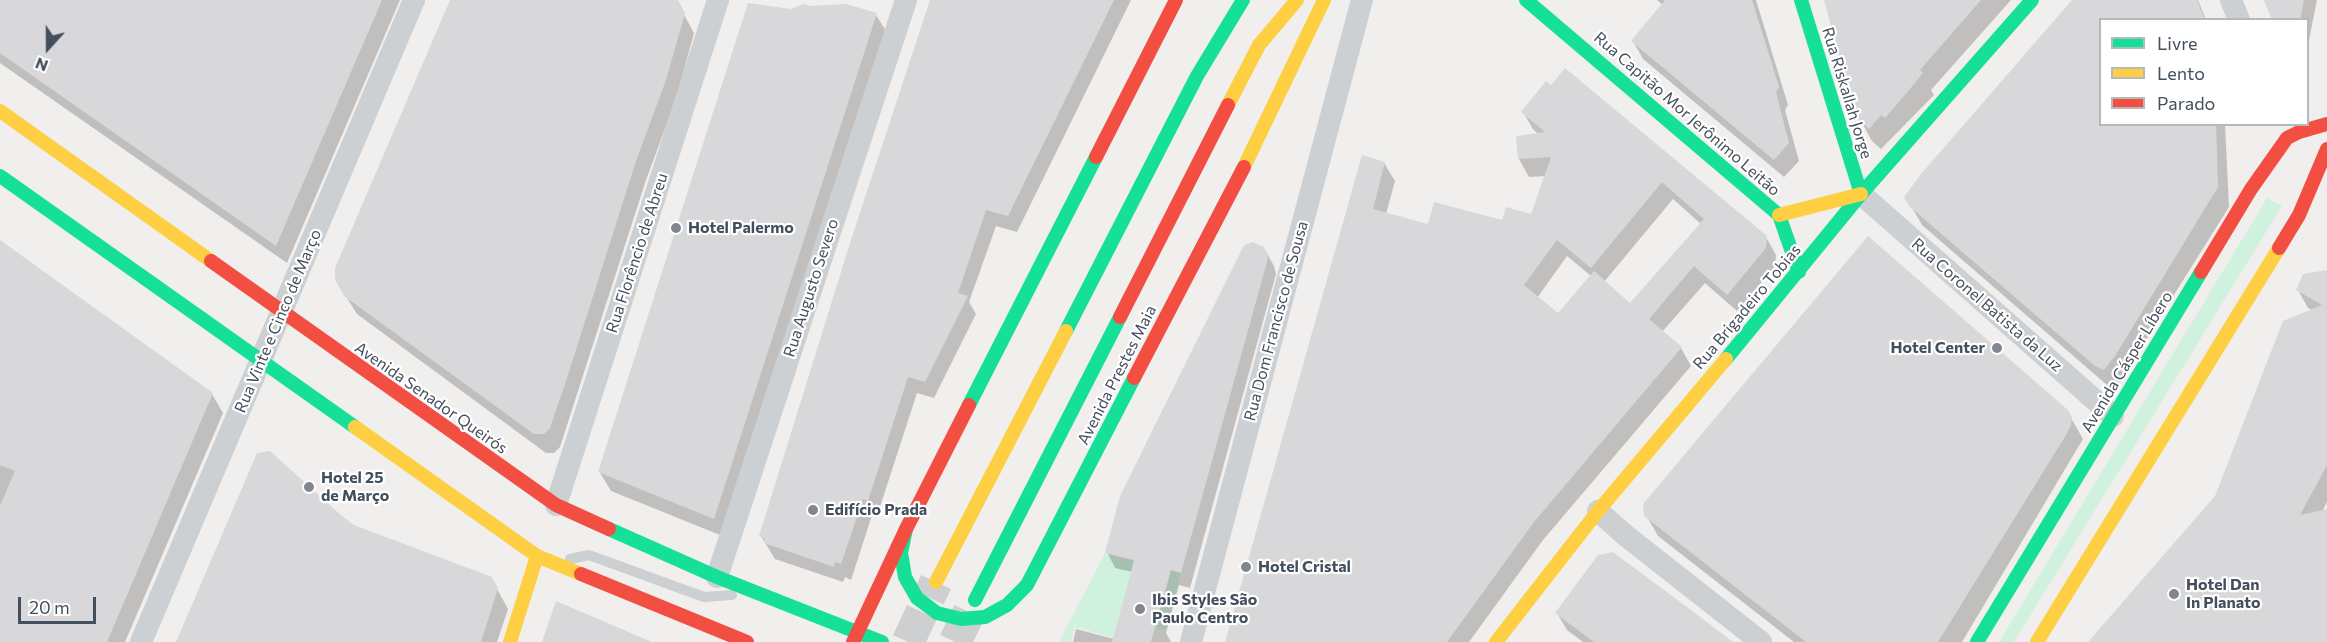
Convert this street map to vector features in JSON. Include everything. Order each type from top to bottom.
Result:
[{"type":"main road","name":"Avenida Prestes Maia","points":[[855,637],[906,529],[1176,0]]},
{"type":"main road","points":[[936,582],[1197,76],[1244,0]]},
{"type":"main road","name":"Avenida Prestes Maia","points":[[975,600],[1259,45],[1297,0]]},
{"type":"main road","name":"Avenida Prestes Maia","points":[[906,529],[901,553],[905,577],[917,598],[937,613],[961,619],[985,617],[1007,605],[1027,585],[1256,143],[1324,0]]},
{"type":"main road","name":"Rua Capitão Mor Jerônimo Leitão","points":[[1526,0],[1600,60],[1779,215],[1799,272]]},
{"type":"main road","name":"Rua Riskallah Jorge","points":[[1801,0],[1861,194]]},
{"type":"main road","name":"Rua Brigadeiro Tobias","points":[[1496,642],[1598,511],[1799,272],[1861,194],[2032,0]]},
{"type":"main road","name":"Avenida Senador Queirós","points":[[0,111],[556,505],[717,577],[760,593],[855,637],[882,642]]},
{"type":"main road","name":"Avenida Cásper Líbero","points":[[1977,642],[2251,189],[2287,138],[2297,128],[2327,124]]},
{"type":"main road","points":[[2037,642],[2299,215],[2327,149]]},
{"type":"main road","points":[[0,176],[537,556],[747,642]]},
{"type":"main road","points":[[1779,215],[1861,194]]},
{"type":"main road","points":[[510,642],[537,556]]},
{"type":"street","name":"Rua Vinte e Cinco de Março","points":[[141,642],[414,0]]},
{"type":"street","name":"Rua Augusto Severo","points":[[717,577],[906,0]]},
{"type":"street","name":"Rua Dom Francisco de Sousa","points":[[1191,642],[1362,0]]},
{"type":"street","points":[[2231,0],[2238,18]]},
{"type":"street","name":"Rua Florêncio de Abreu","points":[[556,505],[717,1]]},
{"type":"street","name":"Rua Coronel Batista da Luz","points":[[1861,194],[2113,416]]},
{"type":"street","points":[[1598,511],[1624,535],[1761,642]]},
{"type":"lane","points":[[552,562],[589,555],[704,597],[760,593]]},
{"type":"green space","points":[[2267,198],[2282,206],[2014,642],[1999,642]]},
{"type":"green space","points":[[1105,553],[1181,573],[1166,630],[1155,627],[1165,591],[1129,581],[1113,638],[1075,627],[1071,642],[1059,642]]},
{"type":"building","points":[[0,0],[382,0],[276,246],[0,53]]},
{"type":"building","points":[[450,0],[678,0],[685,13],[666,80],[636,161],[568,375],[550,428],[544,434],[534,434],[344,296],[335,279],[335,268]]},
{"type":"building","points":[[930,0],[1114,0],[1008,216],[986,210],[958,293],[968,296],[925,382],[908,377],[868,501],[863,499],[841,564],[835,562],[834,567],[764,543],[765,539],[759,536],[850,243]]},
{"type":"building","points":[[1665,0],[1752,0],[1779,87],[1776,92],[1789,143],[1774,160],[1631,41]]},
{"type":"building","points":[[1824,0],[1981,0],[1920,70],[1923,73],[1885,118],[1881,115],[1869,129],[1855,113]]},
{"type":"building","points":[[2072,0],[2197,0],[2204,18],[2099,18],[2099,126],[2216,126],[2218,187],[2115,356],[2104,370],[2095,366],[1909,206],[1904,197],[1921,174]]},
{"type":"building","points":[[2264,0],[2304,0],[2300,18],[2271,18]]},
{"type":"building","points":[[748,3],[791,9],[804,4],[812,6],[846,4],[877,13],[714,519],[598,472]]},
{"type":"building","points":[[1565,68],[1767,236],[1766,248],[1727,295],[1694,266],[1649,319],[1682,347],[1534,522],[1447,642],[1225,642],[1362,155],[1385,162],[1373,209],[1428,224],[1434,202],[1502,220],[1506,207],[1531,214],[1551,157],[1518,159],[1516,136],[1545,132],[1521,112],[1546,81],[1551,85]],"holes":[[[1662,182],[1704,219],[1630,303],[1594,271],[1558,313],[1524,285],[1557,240],[1591,268]]]},
{"type":"building","points":[[1868,236],[2068,410],[2072,417],[2066,435],[1938,642],[1806,642],[1644,516],[1643,504]]},
{"type":"building","points":[[0,240],[213,393],[107,642],[0,642],[0,506],[15,471],[0,465]]},
{"type":"building","points":[[1253,242],[1264,247],[1268,258],[1181,573],[1171,570],[1151,642],[1112,642],[1134,560],[1105,553],[1120,496],[1242,249]]},
{"type":"building","points":[[2327,270],[2327,465],[2300,515],[2327,509],[2327,642],[2088,642],[2215,496],[2283,321],[2322,305],[2296,290],[2303,274]]},
{"type":"building","points":[[270,451],[354,525],[492,577],[498,588],[481,642],[176,642],[257,453]]},
{"type":"building","points":[[1613,552],[1733,642],[1594,642],[1555,613],[1598,555]]},
{"type":"building","points":[[556,601],[652,642],[542,642]]},
{"type":"tunnel","points":[[908,642],[936,582]]},
{"type":"tunnel","points":[[955,642],[975,600]]},
{"type":"traffic: fast","points":[[1066,331],[1197,76],[1243,0]]},
{"type":"traffic: fast","points":[[1526,0],[1779,215],[1799,272]]},
{"type":"traffic: fast","points":[[1801,0],[1861,194]]},
{"type":"traffic: fast","points":[[1726,359],[1861,194],[2032,0]]},
{"type":"traffic: fast","points":[[969,405],[1096,157]]},
{"type":"traffic: fast","points":[[0,176],[355,427]]},
{"type":"traffic: fast","points":[[1977,642],[2201,272]]},
{"type":"traffic: fast","points":[[975,600],[1120,317]]},
{"type":"traffic: fast","points":[[906,529],[901,553],[905,577],[917,598],[937,613],[961,619],[985,617],[1007,605],[1027,585],[1134,378]]},
{"type":"traffic: fast","points":[[609,529],[717,577],[882,642]]},
{"type":"traffic: slow","points":[[1228,105],[1259,45],[1297,0]]},
{"type":"traffic: slow","points":[[1244,167],[1324,0]]},
{"type":"traffic: slow","points":[[0,111],[211,261]]},
{"type":"traffic: slow","points":[[1779,215],[1861,194]]},
{"type":"traffic: slow","points":[[2037,642],[2279,248]]},
{"type":"traffic: slow","points":[[936,582],[1066,331]]},
{"type":"traffic: slow","points":[[1496,642],[1598,511],[1726,359]]},
{"type":"traffic: slow","points":[[355,427],[537,556],[581,574]]},
{"type":"traffic: slow","points":[[510,642],[537,556]]},
{"type":"traffic: jam","points":[[1096,157],[1176,0]]},
{"type":"traffic: jam","points":[[1120,317],[1228,105]]},
{"type":"traffic: jam","points":[[2201,272],[2251,189],[2287,138],[2327,124]]},
{"type":"traffic: jam","points":[[2279,248],[2299,215],[2327,149]]},
{"type":"traffic: jam","points":[[1134,378],[1244,167]]},
{"type":"traffic: jam","points":[[211,261],[556,505],[609,529]]},
{"type":"traffic: jam","points":[[853,642],[906,529],[969,405]]},
{"type":"traffic: jam","points":[[581,574],[747,642]]},
{"type":"place","name":"Hotel Palermo","points":[[676,228]]},
{"type":"place","name":"Hotel Center","points":[[1997,348]]},
{"type":"place","name":"Hotel 25 de Março","points":[[309,487]]},
{"type":"place","name":"Edifício Prada","points":[[813,510]]},
{"type":"place","name":"Hotel Cristal","points":[[1246,567]]},
{"type":"place","name":"Hotel Dan In Planato","points":[[2174,594]]},
{"type":"place","name":"Ibis Styles São Paulo Centro","points":[[1140,609]]}]
